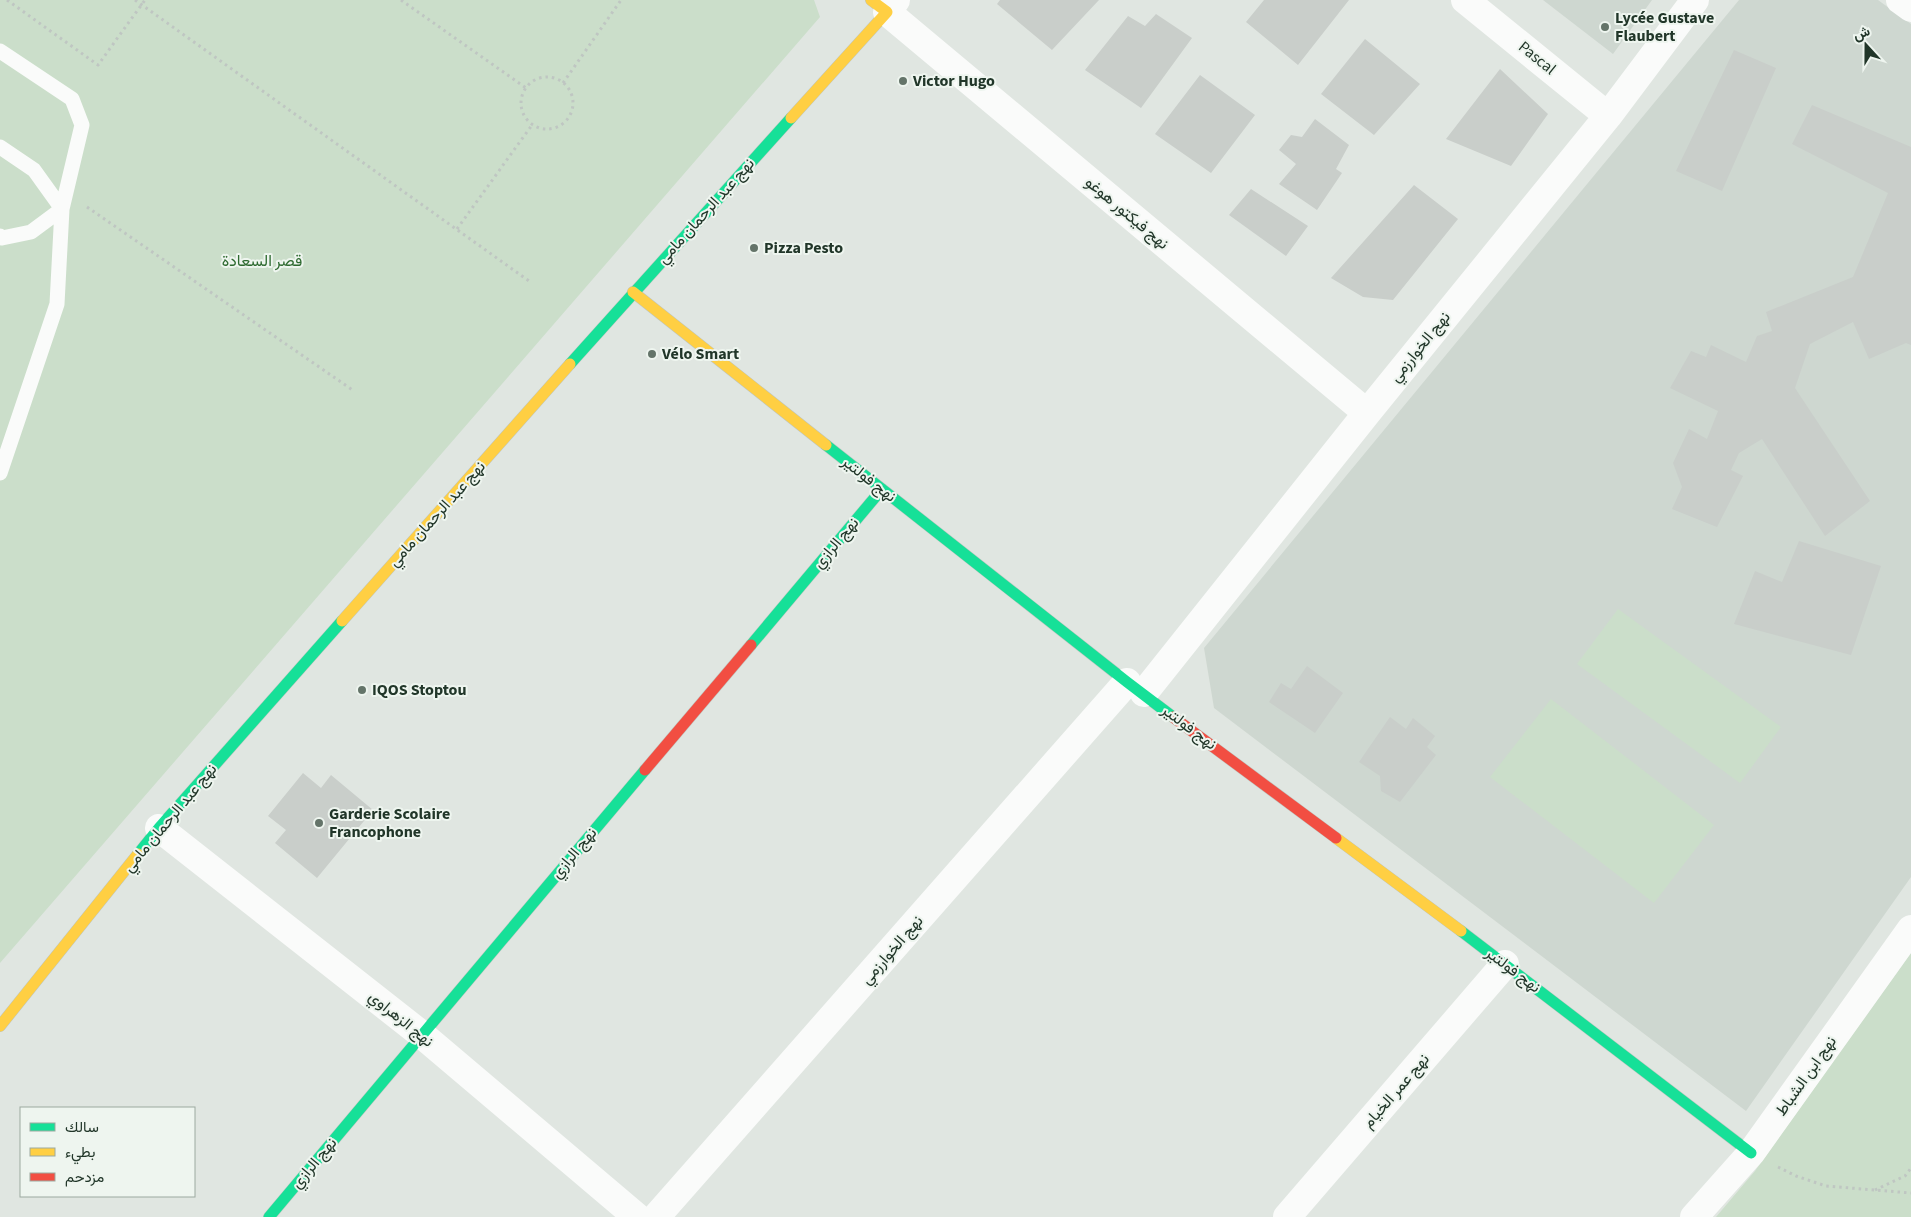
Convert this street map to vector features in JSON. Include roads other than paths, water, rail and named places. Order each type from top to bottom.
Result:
[{"type":"street","name":"Pascal","points":[[1465,0],[1608,116]]},
{"type":"street","name":"نهج الخوارزمي","points":[[656,1217],[1136,688],[1367,413],[1608,116],[1695,0]]},
{"type":"street","points":[[1900,0],[1911,8]]},
{"type":"street","name":"نهج عبد الرحمان مامي","points":[[0,1026],[159,828],[885,4]]},
{"type":"street","name":"نهج فيكتور هوغو","points":[[885,4],[1367,413]]},
{"type":"street","name":"نهج فولتير","points":[[633,292],[882,490],[1136,688],[1505,964],[1751,1153]]},
{"type":"street","name":"نهج الرازي","points":[[269,1217],[421,1034],[882,490]]},
{"type":"street","name":"نهج الزهراوي","points":[[159,828],[421,1034],[637,1217]]},
{"type":"street","name":"نهج ابن الشباط","points":[[1694,1217],[1751,1153],[1911,929]]},
{"type":"street","name":"نهج عمر الخيام","points":[[1287,1217],[1505,964]]},
{"type":"lane","points":[[0,51],[72,98],[82,125],[62,209],[57,304],[0,473]]},
{"type":"lane","points":[[0,147],[34,170],[62,209]]},
{"type":"lane","points":[[0,236],[2,238],[31,232],[62,209]]},
{"type":"place","name":"Lycée Gustave Flaubert","points":[[1605,27]]},
{"type":"place","name":"Victor Hugo","points":[[903,81]]},
{"type":"place","name":"Pizza Pesto","points":[[754,248]]},
{"type":"place","name":"Vélo Smart","points":[[652,354]]},
{"type":"place","name":"IQOS Stoptou","points":[[362,690]]},
{"type":"place","name":"Garderie Scolaire Francophone","points":[[319,823]]},
{"type":"park label","name":"قصر السعادة","points":[[262,261]]}]
